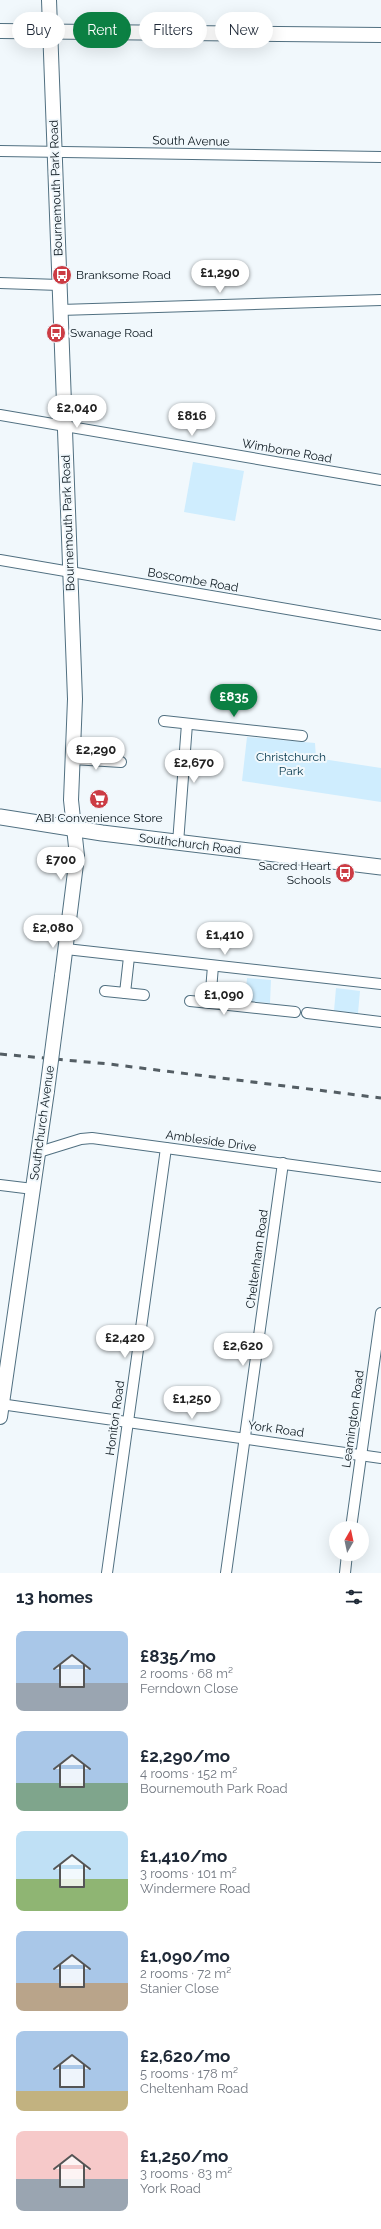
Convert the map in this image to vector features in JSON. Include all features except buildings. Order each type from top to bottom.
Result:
[{"type":"main road","name":"Southchurch Road","points":[[0,817],[178,843],[381,867]]},
{"type":"street","name":"Bournemouth Park Road","points":[[49,0],[49,12]]},
{"type":"street","points":[[0,31],[12,31]]},
{"type":"street","points":[[65,32],[381,35]]},
{"type":"street","name":"Bournemouth Park Road","points":[[51,48],[75,698],[71,800],[74,828]]},
{"type":"street","name":"South Avenue","points":[[0,151],[381,157]]},
{"type":"street","points":[[0,282],[59,285]]},
{"type":"street","points":[[60,310],[381,300]]},
{"type":"street","name":"Wimborne Road","points":[[0,415],[381,480]]},
{"type":"street","name":"Boscombe Road","points":[[0,560],[381,625]]},
{"type":"street","points":[[164,721],[302,736]]},
{"type":"street","points":[[178,843],[187,724]]},
{"type":"street","points":[[73,759],[121,762]]},
{"type":"street","name":"Southchurch Avenue","points":[[1,1409],[39,1152],[66,950],[77,856],[74,828]]},
{"type":"street","points":[[66,950],[381,984]]},
{"type":"street","points":[[125,993],[129,957]]},
{"type":"street","points":[[210,1003],[213,966]]},
{"type":"street","points":[[105,991],[144,995]]},
{"type":"street","points":[[190,1001],[295,1012]]},
{"type":"street","points":[[307,1013],[381,1022]]},
{"type":"street","name":"Ambleside Drive","points":[[39,1152],[86,1138],[381,1177]]},
{"type":"street","name":"Honiton Road","points":[[107,1573],[166,1148]]},
{"type":"street","name":"Cheltenham Road","points":[[226,1573],[283,1164]]},
{"type":"street","points":[[0,1185],[33,1189]]},
{"type":"street","name":"Leamington Road","points":[[352,1521],[381,1313]]},
{"type":"street","name":"York Road","points":[[1,1409],[128,1422],[381,1458]]},
{"type":"street","points":[[344,1573],[346,1561]]},
{"type":"green space","points":[[193,462],[244,471],[235,521],[184,512]]},
{"type":"green space","name":"Christchurch Park","points":[[247,737],[315,743],[316,758],[381,768],[381,802],[242,781]]},
{"type":"green space","points":[[247,978],[271,980],[270,1003],[245,1001]]},
{"type":"green space","points":[[336,988],[360,991],[358,1013],[334,1011]]},
{"type":"railway","points":[[0,1054],[109,1064],[381,1098]]},
{"type":"place","name":"Branksome Road","points":[[62,275]]},
{"type":"place","name":"Swanage Road","points":[[56,333]]},
{"type":"place","name":"ABI Convenience Store","points":[[99,799]]},
{"type":"place","name":"Sacred Heart Schools","points":[[345,873]]}]
